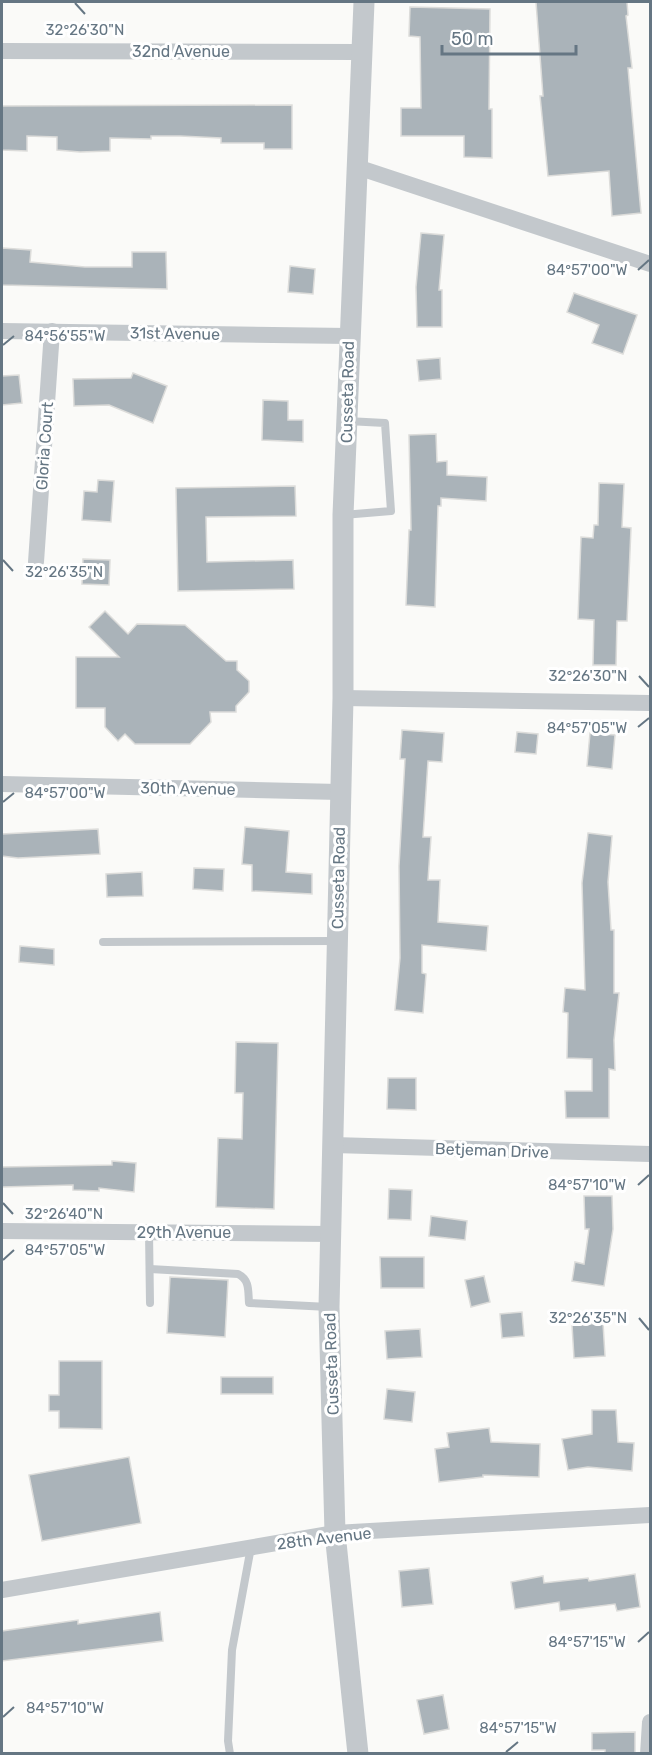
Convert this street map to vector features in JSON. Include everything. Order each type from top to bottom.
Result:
[{"type":"street","name":"Cusseta Road","points":[[358,1754],[335,1533],[329,1307],[338,941],[339,792],[343,698],[343,516],[364,2]]},
{"type":"street","name":"32nd Avenue","points":[[2,51],[361,52]]},
{"type":"street","points":[[357,167],[651,264]]},
{"type":"street","name":"31st Avenue","points":[[2,331],[349,336]]},
{"type":"street","name":"Gloria Court","points":[[36,562],[52,331]]},
{"type":"street","points":[[343,698],[651,703]]},
{"type":"street","name":"30th Avenue","points":[[2,784],[339,792]]},
{"type":"street","name":"Betjeman Drive","points":[[333,1145],[651,1155]]},
{"type":"street","name":"29th Avenue","points":[[2,1231],[331,1234]]},
{"type":"street","name":"28th Avenue","points":[[2,1590],[335,1533],[651,1515]]},
{"type":"street","points":[[648,1754],[651,1722]]},
{"type":"lane","points":[[343,516],[391,511],[386,423],[347,421]]},
{"type":"lane","points":[[103,942],[338,941]]},
{"type":"lane","points":[[149,1232],[150,1303]]},
{"type":"lane","points":[[150,1269],[238,1274],[244,1277],[248,1284],[249,1303],[329,1307]]},
{"type":"lane","points":[[230,1754],[228,1740],[232,1650],[252,1548]]},
{"type":"building","points":[[536,2],[627,2],[628,15],[626,16],[632,68],[628,68],[641,213],[612,216],[609,171],[548,176],[540,96],[543,96]]},
{"type":"building","points":[[410,7],[490,9],[489,109],[492,109],[492,158],[464,157],[464,136],[401,136],[401,108],[421,108],[420,37],[409,36]]},
{"type":"building","points":[[292,105],[292,149],[264,149],[264,143],[221,143],[221,138],[151,136],[151,139],[110,138],[110,151],[80,152],[57,150],[57,137],[27,136],[27,151],[2,150],[2,106]]},
{"type":"building","points":[[421,233],[444,235],[439,290],[442,290],[442,327],[417,327],[416,287]]},
{"type":"building","points":[[2,248],[31,250],[30,262],[85,267],[132,267],[132,252],[166,252],[167,289],[2,285]]},
{"type":"building","points":[[290,266],[315,269],[313,294],[288,292]]},
{"type":"building","points":[[574,293],[637,315],[623,354],[592,343],[599,325],[567,312]]},
{"type":"building","points":[[440,358],[441,379],[419,381],[417,360]]},
{"type":"building","points":[[133,373],[167,386],[153,423],[109,405],[74,406],[73,379],[131,378]]},
{"type":"building","points":[[19,375],[22,403],[2,405],[2,376]]},
{"type":"building","points":[[263,400],[288,401],[288,420],[303,420],[303,442],[262,440]]},
{"type":"building","points":[[436,434],[437,462],[447,461],[447,475],[487,477],[486,501],[441,498],[441,506],[438,506],[435,607],[406,605],[409,530],[411,530],[409,435]]},
{"type":"building","points":[[98,480],[114,481],[111,522],[82,520],[84,491],[97,492]]},
{"type":"building","points":[[599,483],[624,484],[622,527],[631,528],[627,621],[617,621],[616,665],[593,665],[594,620],[578,619],[581,537],[593,538],[594,525],[598,525]]},
{"type":"building","points":[[295,486],[296,516],[206,517],[207,562],[293,560],[294,589],[178,591],[176,488]]},
{"type":"building","points":[[83,559],[110,560],[109,585],[82,584]]},
{"type":"building","points":[[105,611],[128,634],[137,624],[185,625],[226,661],[237,661],[237,670],[249,681],[249,692],[236,706],[236,712],[210,712],[211,722],[190,744],[135,744],[125,734],[118,741],[105,727],[105,708],[76,708],[76,657],[119,657],[89,627]]},
{"type":"building","points":[[402,730],[444,733],[442,762],[428,761],[423,837],[431,837],[428,880],[440,880],[438,922],[488,926],[486,951],[422,945],[422,973],[426,974],[423,1013],[395,1010],[400,958],[399,866],[405,759],[400,759]]},
{"type":"building","points":[[517,732],[538,734],[536,754],[515,752]]},
{"type":"building","points":[[590,733],[615,735],[612,769],[587,766]]},
{"type":"building","points":[[245,827],[289,831],[286,872],[312,874],[312,894],[252,891],[252,865],[242,864]]},
{"type":"building","points":[[98,829],[100,854],[18,858],[2,856],[2,834]]},
{"type":"building","points":[[588,833],[612,836],[608,882],[611,930],[614,930],[614,993],[619,993],[614,1040],[615,1070],[609,1069],[609,1118],[566,1118],[565,1091],[592,1091],[592,1059],[567,1058],[568,1013],[563,1012],[565,988],[585,990],[582,883]]},
{"type":"building","points":[[194,868],[224,869],[223,891],[193,889]]},
{"type":"building","points":[[142,872],[143,896],[107,897],[106,874]]},
{"type":"building","points":[[20,946],[54,949],[54,965],[19,962]]},
{"type":"building","points":[[236,1042],[278,1043],[274,1209],[216,1207],[218,1138],[242,1139],[243,1093],[235,1093]]},
{"type":"building","points":[[388,1078],[416,1078],[416,1110],[387,1109]]},
{"type":"building","points":[[112,1161],[136,1163],[134,1192],[99,1188],[99,1191],[73,1190],[73,1185],[2,1187],[2,1167],[112,1165]]},
{"type":"building","points":[[389,1189],[412,1190],[411,1220],[388,1219]]},
{"type":"building","points":[[584,1196],[612,1196],[613,1229],[604,1286],[572,1281],[575,1262],[584,1264],[589,1229],[585,1229]]},
{"type":"building","points":[[431,1216],[467,1221],[465,1240],[429,1236]]},
{"type":"building","points":[[380,1257],[424,1257],[424,1288],[381,1288]]},
{"type":"building","points":[[484,1276],[490,1302],[471,1307],[465,1280]]},
{"type":"building","points":[[170,1277],[228,1280],[225,1337],[167,1333]]},
{"type":"building","points":[[522,1312],[524,1336],[502,1338],[500,1314]]},
{"type":"building","points":[[603,1323],[605,1356],[574,1358],[572,1325]]},
{"type":"building","points":[[420,1329],[422,1357],[387,1359],[385,1331]]},
{"type":"building","points":[[59,1361],[102,1361],[102,1429],[59,1428],[59,1411],[49,1411],[49,1395],[59,1395]]},
{"type":"building","points":[[221,1377],[273,1377],[273,1394],[221,1394]]},
{"type":"building","points":[[387,1389],[415,1392],[412,1422],[384,1419]]},
{"type":"building","points":[[592,1410],[616,1410],[618,1442],[634,1443],[632,1471],[588,1467],[568,1470],[562,1439],[592,1434]]},
{"type":"building","points":[[489,1428],[491,1442],[540,1444],[539,1477],[483,1475],[483,1477],[439,1482],[435,1449],[449,1447],[447,1433]]},
{"type":"building","points":[[129,1457],[141,1523],[42,1541],[29,1475]]},
{"type":"building","points":[[429,1568],[433,1604],[402,1607],[399,1571]]},
{"type":"building","points":[[635,1574],[640,1607],[617,1611],[615,1604],[560,1611],[559,1602],[515,1609],[511,1582],[543,1576],[544,1583],[588,1578],[589,1581]]},
{"type":"building","points":[[160,1612],[163,1641],[2,1661],[2,1631],[78,1620],[78,1624]]},
{"type":"building","points":[[443,1695],[449,1729],[424,1734],[417,1700]]},
{"type":"building","points":[[635,1732],[635,1754],[605,1754],[605,1750],[592,1750],[592,1733]]}]
